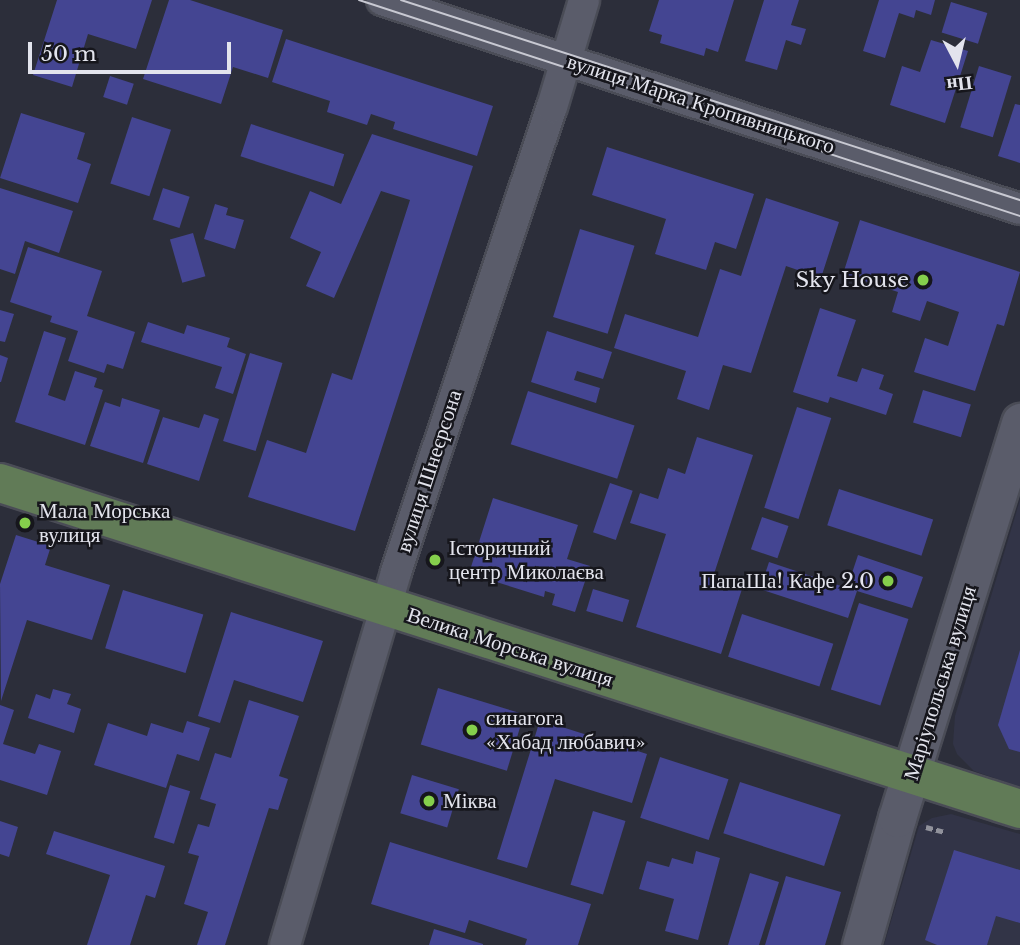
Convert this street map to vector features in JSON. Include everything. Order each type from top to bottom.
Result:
[{"type":"main road","name":"Велика Морська вулиця","points":[[0,483],[1020,810]]},
{"type":"street","name":"вулиця Марка Кропивницького","points":[[382,0],[1020,209]]},
{"type":"street","name":"вулиця Шнеєрсона","points":[[285,945],[386,607],[567,59],[584,0]]},
{"type":"street","name":"Маріупольська вулиця","points":[[861,945],[1020,422]]},
{"type":"shaded area","points":[[1020,500],[1020,787],[974,771],[957,754],[953,744],[955,716]]},
{"type":"shaded area","points":[[951,814],[1020,834],[1020,945],[884,945],[919,826],[932,818]]},
{"type":"building","points":[[57,0],[152,0],[136,49],[88,34],[72,87],[33,75]]},
{"type":"building","points":[[169,0],[190,0],[283,30],[268,78],[233,67],[221,104],[143,79]]},
{"type":"building","points":[[659,0],[734,0],[718,52],[706,48],[704,56],[660,43],[662,35],[649,31]]},
{"type":"building","points":[[764,0],[799,0],[791,25],[806,29],[801,45],[786,40],[777,70],[745,61]]},
{"type":"building","points":[[879,0],[935,0],[931,15],[916,10],[914,18],[899,13],[885,58],[863,51]]},
{"type":"building","points":[[951,2],[987,13],[978,44],[942,33]]},
{"type":"building","points":[[286,39],[493,106],[477,156],[393,129],[395,122],[371,114],[367,125],[327,112],[330,101],[272,82]]},
{"type":"building","points":[[931,40],[968,51],[945,123],[890,105],[902,66],[920,72]]},
{"type":"building","points":[[979,66],[1012,76],[993,137],[960,127]]},
{"type":"building","points":[[110,76],[134,84],[127,105],[103,97]]},
{"type":"building","points":[[1015,104],[1020,105],[1020,163],[998,156]]},
{"type":"building","points":[[21,113],[85,133],[77,159],[91,164],[78,203],[0,178]]},
{"type":"building","points":[[132,117],[171,130],[149,196],[110,184]]},
{"type":"building","points":[[251,124],[344,154],[334,187],[240,156]]},
{"type":"building","points":[[372,134],[473,166],[355,531],[248,497],[267,440],[306,453],[332,373],[352,380],[410,200],[381,191],[334,298],[306,286],[321,252],[290,238],[310,191],[341,204]]},
{"type":"building","points":[[607,147],[754,194],[736,249],[715,242],[706,270],[655,254],[666,219],[592,195]]},
{"type":"building","points":[[0,188],[73,211],[59,253],[25,241],[15,274],[0,269]]},
{"type":"building","points":[[163,188],[190,197],[179,228],[153,219]]},
{"type":"building","points":[[766,198],[839,222],[821,278],[786,266],[751,373],[723,365],[709,410],[677,399],[686,371],[614,348],[625,314],[698,337],[720,269],[741,276]]},
{"type":"building","points":[[215,204],[228,208],[226,215],[244,220],[235,249],[204,239]]},
{"type":"building","points":[[860,220],[1020,272],[1004,326],[997,324],[975,391],[914,372],[925,338],[948,346],[959,312],[927,301],[920,321],[892,312],[898,292],[843,274]]},
{"type":"building","points":[[580,229],[635,246],[608,334],[553,317]]},
{"type":"building","points":[[193,233],[205,276],[182,283],[170,240]]},
{"type":"building","points":[[28,247],[102,271],[87,316],[135,332],[123,369],[107,364],[104,373],[68,361],[78,331],[50,322],[52,316],[10,302]]},
{"type":"building","points":[[820,308],[856,320],[837,376],[857,382],[862,368],[884,375],[879,389],[893,394],[886,415],[830,397],[828,403],[793,392]]},
{"type":"building","points":[[0,310],[14,314],[5,342],[0,341]]},
{"type":"building","points":[[148,322],[184,334],[187,325],[230,338],[227,347],[246,354],[233,394],[215,388],[222,367],[141,342]]},
{"type":"building","points":[[44,331],[66,338],[48,395],[65,401],[75,371],[97,378],[94,387],[103,390],[85,445],[15,422]]},
{"type":"building","points":[[547,331],[612,352],[603,379],[577,371],[574,380],[600,388],[596,403],[531,382]]},
{"type":"building","points":[[250,353],[283,363],[256,451],[223,441]]},
{"type":"building","points":[[0,355],[8,358],[1,382],[0,382]]},
{"type":"building","points":[[923,390],[971,405],[961,437],[913,423]]},
{"type":"building","points":[[528,391],[635,426],[617,479],[511,444]]},
{"type":"building","points":[[122,398],[160,410],[143,463],[90,446],[105,402],[120,407]]},
{"type":"building","points":[[797,407],[831,418],[798,519],[764,508]]},
{"type":"building","points":[[204,414],[219,419],[199,481],[147,464],[163,417],[199,428]]},
{"type":"building","points":[[697,437],[753,455],[712,580],[742,589],[721,654],[636,627],[666,534],[630,523],[640,493],[658,499],[668,468],[685,474]]},
{"type":"building","points":[[610,483],[633,491],[616,540],[593,532]]},
{"type":"building","points":[[839,489],[933,520],[921,556],[827,525]]},
{"type":"building","points":[[493,498],[578,525],[567,559],[590,566],[575,612],[552,605],[555,594],[545,591],[544,597],[490,580],[492,574],[471,567]]},
{"type":"building","points":[[762,517],[788,526],[777,558],[751,549]]},
{"type":"building","points":[[16,535],[51,546],[45,565],[110,585],[92,640],[27,620],[1,701],[0,584]]},
{"type":"building","points":[[858,555],[923,577],[912,608],[857,591],[848,618],[760,589],[769,562],[847,588]]},
{"type":"building","points":[[593,589],[629,600],[623,622],[586,611]]},
{"type":"building","points":[[123,590],[203,615],[185,673],[105,648]]},
{"type":"building","points":[[859,603],[908,619],[880,706],[831,690]]},
{"type":"building","points":[[231,612],[323,641],[303,702],[234,680],[220,723],[198,716]]},
{"type":"building","points":[[742,614],[833,644],[819,686],[728,657]]},
{"type":"building","points":[[1020,650],[1020,752],[1009,749],[998,725]]},
{"type":"building","name":"синагога «Хабад любавич»","points":[[438,688],[524,714],[507,771],[421,744]]},
{"type":"building","points":[[53,689],[71,694],[67,704],[81,709],[74,733],[28,718],[36,694],[50,699]]},
{"type":"building","points":[[249,700],[299,716],[279,776],[288,779],[278,810],[269,808],[225,945],[197,945],[208,912],[184,904],[199,856],[188,853],[198,824],[209,827],[216,804],[200,799],[215,753],[231,758]]},
{"type":"building","points":[[0,705],[14,710],[3,744],[35,754],[39,744],[61,751],[47,795],[0,780]]},
{"type":"building","points":[[540,720],[647,754],[632,803],[555,779],[527,868],[497,859]]},
{"type":"building","points":[[187,721],[210,728],[199,761],[177,754],[166,788],[94,765],[108,723],[147,736],[151,723],[183,733]]},
{"type":"building","points":[[660,757],[728,779],[709,840],[640,818]]},
{"type":"building","name":"Міква","points":[[412,775],[459,789],[447,828],[400,813]]},
{"type":"building","points":[[740,782],[841,815],[824,866],[723,833]]},
{"type":"building","points":[[170,785],[190,791],[174,844],[154,838]]},
{"type":"building","points":[[593,811],[626,821],[603,895],[570,885]]},
{"type":"building","points":[[0,821],[18,827],[9,857],[0,854]]},
{"type":"building","points":[[54,831],[165,866],[155,898],[146,895],[130,945],[87,945],[110,875],[46,854]]},
{"type":"building","points":[[390,842],[591,904],[578,945],[525,945],[527,939],[469,920],[465,933],[371,904]]},
{"type":"building","points":[[954,850],[1020,870],[1020,923],[996,916],[987,945],[937,945],[925,940]]},
{"type":"building","points":[[696,851],[720,858],[698,940],[665,931],[674,899],[639,889],[647,861],[669,867],[672,858],[693,864]]},
{"type":"building","points":[[750,873],[779,882],[759,945],[728,945]]},
{"type":"building","points":[[786,876],[841,892],[825,945],[765,945]]},
{"type":"building","points":[[434,929],[483,944],[483,945],[429,945]]},
{"type":"tram line","points":[[359,0],[1020,216]]},
{"type":"tram line","points":[[401,0],[1020,200]]},
{"type":"place","name":"Sky House","points":[[923,280]]},
{"type":"place","name":"Мала Морська вулиця","points":[[25,523]]},
{"type":"place","name":"Історичний центр Миколаєва","points":[[435,560]]},
{"type":"place","name":"ПапаШа! Кафе 2.0","points":[[888,581]]},
{"type":"place","name":"синагога «Хабад любавич»","points":[[472,730]]},
{"type":"place","name":"Міква","points":[[429,801]]}]
